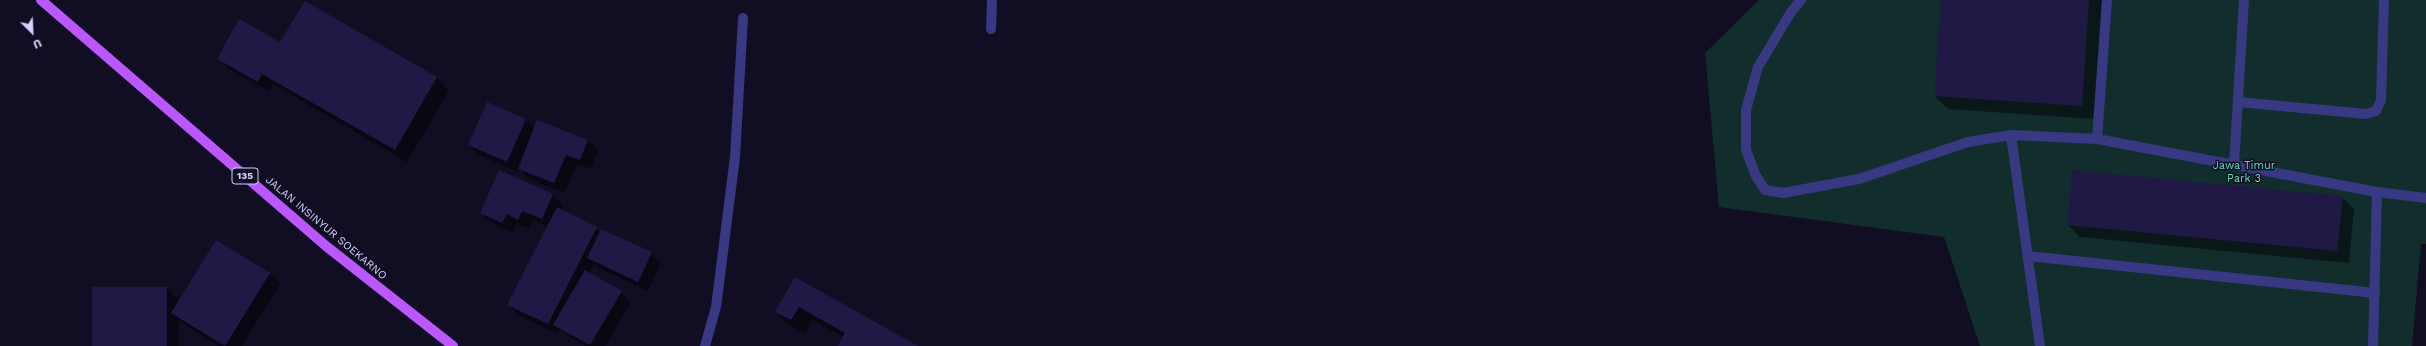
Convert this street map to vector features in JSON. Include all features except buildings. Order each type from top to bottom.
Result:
[{"type":"main road","name":"JALAN INSINYUR SOEKARNO","points":[[41,0],[326,246],[453,346]]},
{"type":"street","points":[[991,29],[992,0]]},
{"type":"street","points":[[1801,0],[1791,12],[1758,67],[1746,110],[1746,150],[1756,176],[1765,190],[1783,193],[1858,179],[1968,142],[2011,134],[2097,139],[2377,192],[2426,198]]},
{"type":"street","points":[[2097,139],[2107,0]]},
{"type":"street","points":[[2234,165],[2244,0]]},
{"type":"street","points":[[2238,102],[2366,114],[2376,110],[2381,100],[2384,0]]},
{"type":"street","points":[[705,346],[716,307],[735,157],[744,18]]},
{"type":"street","points":[[2011,134],[2040,346]]},
{"type":"street","points":[[2373,346],[2377,192]]},
{"type":"street","points":[[2028,256],[2375,293]]},
{"type":"green space","name":"Jawa Timur Park 3","points":[[1759,0],[2426,0],[2426,244],[2421,244],[2412,346],[1980,346],[1944,237],[1719,207],[1705,53]]}]
